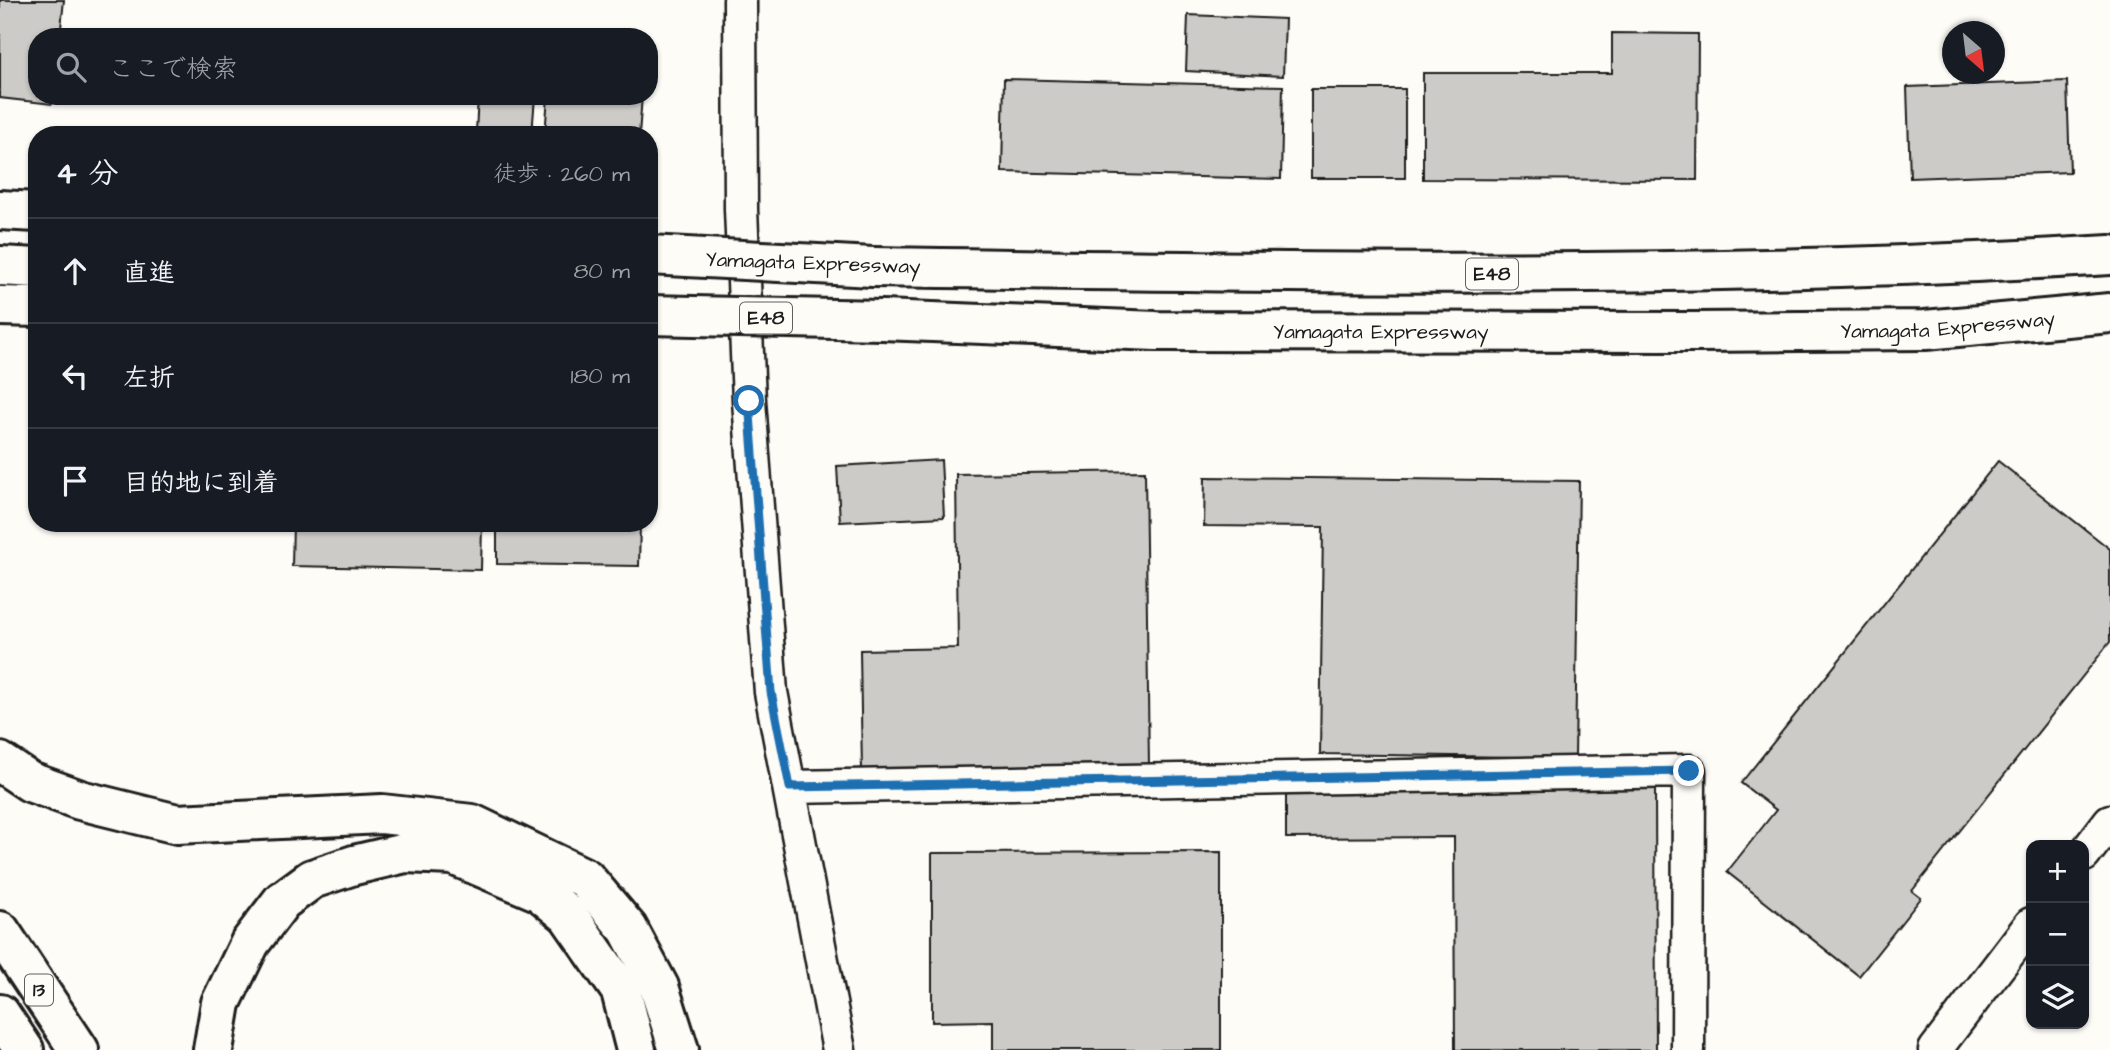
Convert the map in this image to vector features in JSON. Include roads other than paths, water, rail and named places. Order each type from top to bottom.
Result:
[{"type":"highway","points":[[0,209],[28,211]]},
{"type":"highway","name":"Yamagata Expressway","points":[[658,256],[873,267],[1402,274],[1644,273],[1963,264],[2110,255]]},
{"type":"highway","points":[[0,266],[28,268]]},
{"type":"highway","points":[[0,306],[28,307]]},
{"type":"highway","name":"Yamagata Expressway","points":[[658,315],[882,320],[1156,331],[1710,332],[1925,330],[2110,313]]},
{"type":"highway","points":[[0,762],[30,782],[80,800],[177,824],[382,814],[472,824],[585,878],[628,929],[659,988],[679,1050]]},
{"type":"highway","points":[[213,1050],[221,1003],[250,943],[282,901],[312,879],[354,865],[405,853],[453,855],[540,892],[568,915],[621,991],[636,1050]]},
{"type":"highway","name":"13","points":[[0,930],[79,1050]]},
{"type":"highway","name":"13","points":[[0,1014],[24,1050]]},
{"type":"street","points":[[740,0],[741,209],[749,401],[771,692],[839,1050]]},
{"type":"street","points":[[790,787],[1689,771],[1688,1050]]},
{"type":"street","points":[[2089,848],[2110,821]]},
{"type":"street","points":[[1935,1050],[2026,931]]}]
